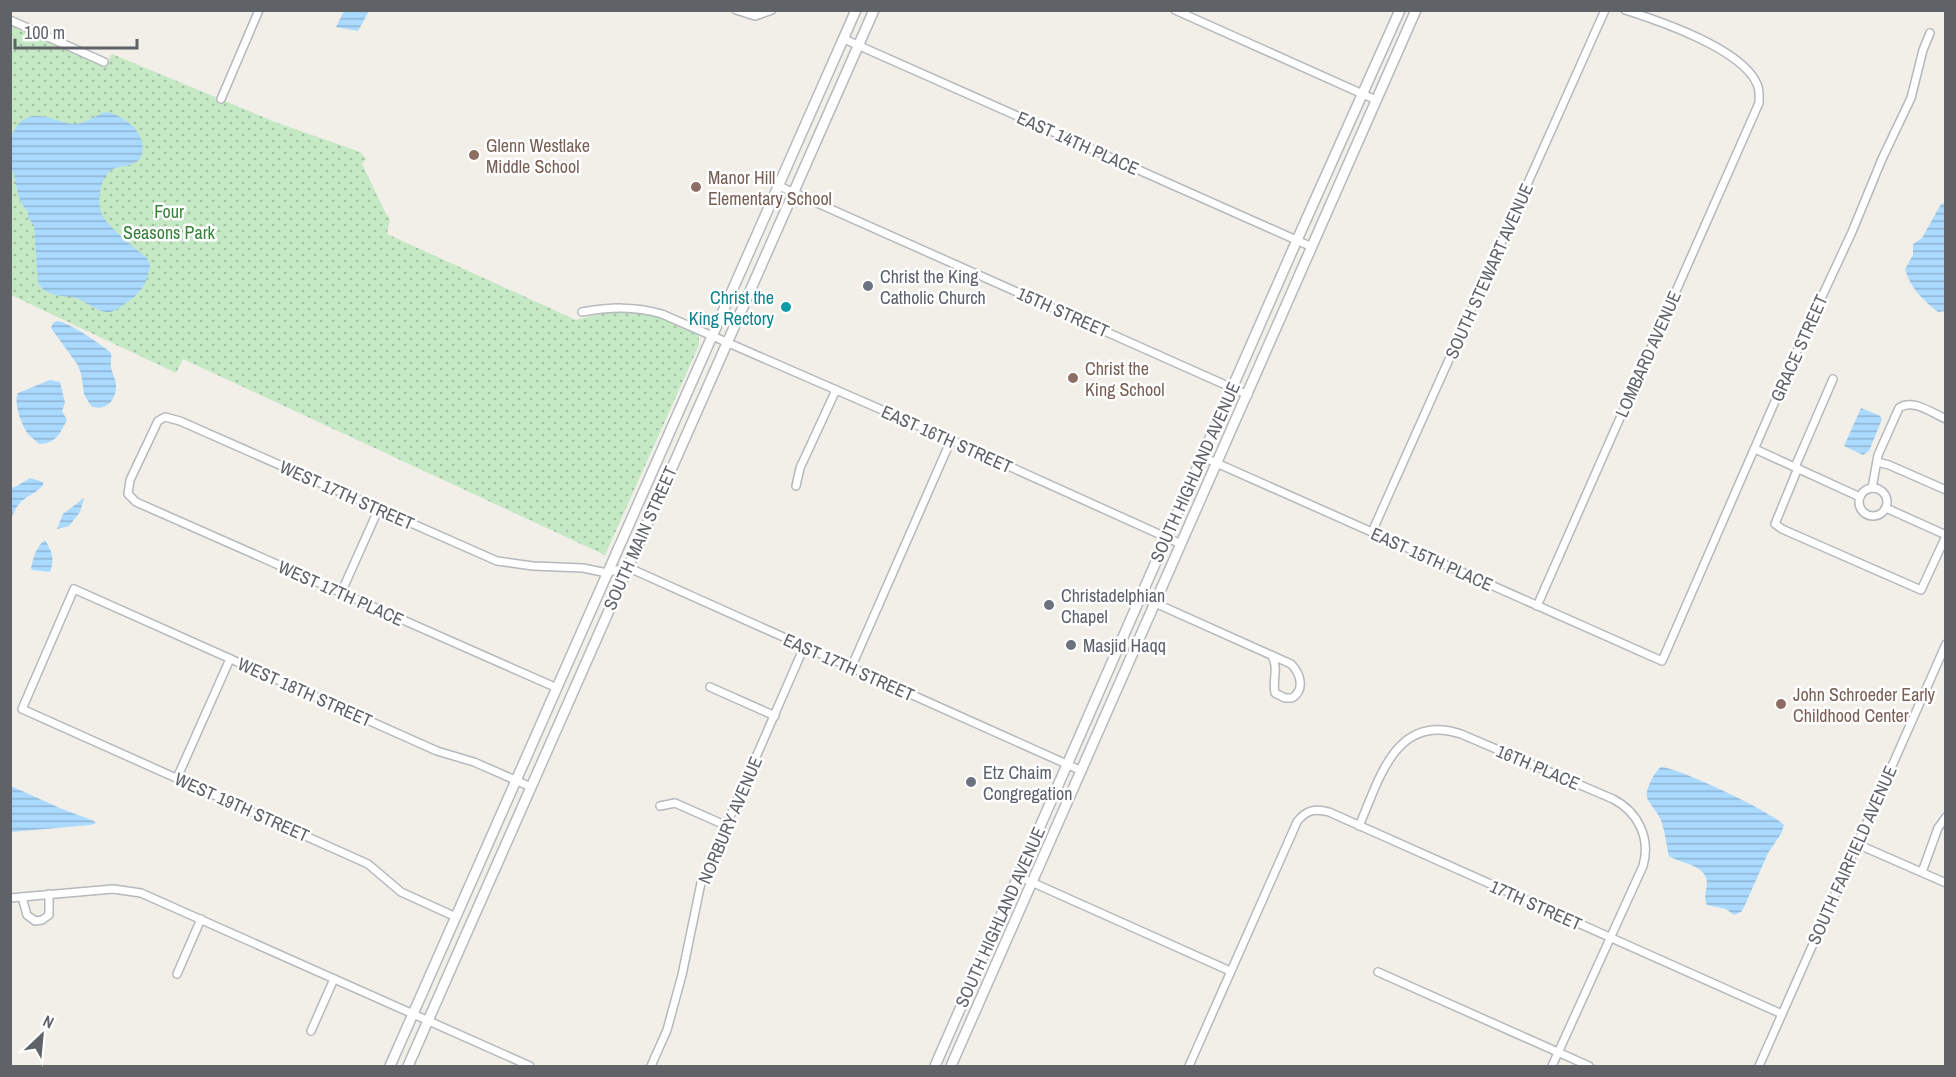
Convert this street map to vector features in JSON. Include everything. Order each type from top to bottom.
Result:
[{"type":"main road","name":"SOUTH MAIN STREET","points":[[390,1066],[856,10]]},
{"type":"main road","name":"SOUTH MAIN STREET","points":[[408,1066],[874,10]]},
{"type":"main road","name":"SOUTH HIGHLAND AVENUE","points":[[935,1066],[1400,10]]},
{"type":"main road","name":"SOUTH HIGHLAND AVENUE","points":[[951,1066],[1416,10]]},
{"type":"street","points":[[221,99],[258,10]]},
{"type":"street","points":[[736,10],[755,16],[772,10]]},
{"type":"street","points":[[1175,10],[1376,100]]},
{"type":"street","name":"SOUTH STEWART AVENUE","points":[[1372,532],[1605,10]]},
{"type":"street","name":"LOMBARD AVENUE","points":[[1537,606],[1759,103],[1758,84],[1749,71],[1733,57],[1702,40],[1625,10]]},
{"type":"street","points":[[10,20],[104,62]]},
{"type":"street","name":"GRACE STREET","points":[[1662,661],[1852,232],[1882,159],[1911,98],[1923,50],[1930,33]]},
{"type":"street","name":"EAST 14TH PLACE","points":[[844,39],[1312,247]]},
{"type":"street","name":"15TH STREET","points":[[778,186],[1248,395]]},
{"type":"street","name":"EAST 16TH STREET","points":[[582,312],[623,307],[662,314],[951,440],[1181,544]]},
{"type":"street","points":[[1833,379],[1775,524],[1921,590],[1946,536],[1886,508]]},
{"type":"street","points":[[796,486],[800,468],[836,390]]},
{"type":"street","points":[[1872,488],[1881,447],[1896,412],[1902,406],[1913,404],[1946,419]]},
{"type":"street","name":"WEST 17TH STREET","points":[[129,494],[130,480],[155,426],[165,417],[180,421],[497,561],[533,566],[583,568],[607,573],[627,567]]},
{"type":"street","points":[[851,668],[951,440]]},
{"type":"street","points":[[1755,449],[1860,497]]},
{"type":"street","name":"EAST 15TH PLACE","points":[[1203,457],[1662,661]]},
{"type":"street","points":[[1877,462],[1946,490]]},
{"type":"street","points":[[1872,488],[1880,490],[1885,496],[1886,508],[1881,514],[1869,516],[1860,508],[1860,497],[1872,488]]},
{"type":"street","name":"WEST 17TH PLACE","points":[[129,494],[136,502],[557,688]]},
{"type":"street","points":[[341,593],[379,508]]},
{"type":"street","name":"EAST 17TH STREET","points":[[627,567],[1082,771]]},
{"type":"street","name":"WEST 18TH STREET","points":[[22,709],[74,589],[436,751],[467,759],[531,787]]},
{"type":"street","points":[[1140,597],[1291,664],[1297,670],[1301,687],[1292,698],[1285,698],[1275,693],[1277,665],[1272,656]]},
{"type":"street","name":"SOUTH FAIRFIELD AVENUE","points":[[1759,1066],[1946,644]]},
{"type":"street","name":"NORBURY AVENUE","points":[[651,1066],[667,1030],[682,975],[701,883],[804,647]]},
{"type":"street","points":[[177,778],[230,659]]},
{"type":"street","points":[[710,687],[775,716]]},
{"type":"street","name":"WEST 19TH STREET","points":[[22,709],[368,864],[407,895],[456,917]]},
{"type":"street","name":"16TH PLACE","points":[[1359,826],[1393,752],[1406,740],[1435,729],[1461,734],[1612,799],[1633,814],[1642,833],[1646,849],[1639,876],[1552,1066]]},
{"type":"street","points":[[660,806],[675,803],[727,826]]},
{"type":"street","name":"17TH STREET","points":[[1230,971],[1295,826],[1305,813],[1318,809],[1782,1014]]},
{"type":"street","points":[[1922,872],[1934,837],[1946,817]]},
{"type":"street","points":[[1857,844],[1946,883]]},
{"type":"street","points":[[1018,876],[1230,971],[1189,1066]]},
{"type":"street","points":[[10,898],[113,889],[129,890],[150,896],[530,1066]]},
{"type":"street","points":[[22,897],[27,915],[35,921],[42,920],[49,915],[49,894]]},
{"type":"street","points":[[177,974],[201,919]]},
{"type":"street","points":[[1378,972],[1589,1066]]},
{"type":"street","points":[[311,1031],[334,979]]},
{"type":"green space","name":"Four Seasons Park","points":[[11,24],[105,67],[112,54],[275,122],[360,152],[366,159],[362,164],[390,219],[387,234],[576,320],[612,313],[638,313],[650,315],[697,333],[699,345],[605,555],[183,359],[176,373],[11,295]]},
{"type":"water","points":[[344,11],[369,11],[358,31],[336,27]]},
{"type":"water","points":[[106,112],[121,117],[134,128],[142,142],[142,150],[138,161],[114,168],[107,174],[100,192],[101,212],[111,227],[147,258],[150,264],[147,278],[139,293],[119,308],[108,312],[76,298],[60,296],[41,288],[38,283],[34,226],[19,196],[9,153],[15,128],[27,118],[40,116],[76,124]]},
{"type":"water","points":[[1945,203],[1945,311],[1938,312],[1918,293],[1905,269],[1913,255],[1913,244],[1922,238],[1941,204]]},
{"type":"water","points":[[57,321],[77,329],[111,353],[111,365],[116,383],[114,396],[109,404],[101,408],[91,406],[84,394],[81,373],[77,364],[51,328]]},
{"type":"water","points":[[50,380],[60,382],[65,403],[62,411],[67,420],[53,440],[39,444],[28,434],[23,425],[17,408],[17,397],[18,393]]},
{"type":"water","points":[[1861,408],[1882,419],[1869,451],[1863,455],[1844,446]]},
{"type":"water","points":[[30,478],[43,482],[43,485],[20,503],[11,519],[11,488]]},
{"type":"water","points":[[84,498],[80,512],[69,526],[57,529],[63,514]]},
{"type":"water","points":[[45,540],[52,555],[50,572],[32,570],[35,553]]},
{"type":"water","points":[[1661,767],[1685,774],[1724,791],[1762,810],[1784,825],[1781,834],[1768,853],[1741,912],[1734,915],[1726,909],[1707,905],[1705,896],[1707,882],[1702,871],[1669,856],[1662,823],[1647,797],[1651,781]]},
{"type":"water","points":[[11,786],[94,821],[96,823],[11,832]]},
{"type":"place","name":"Glenn Westlake Middle School","points":[[474,155]]},
{"type":"place","name":"Manor Hill Elementary School","points":[[696,187]]},
{"type":"place","name":"Christ the King Catholic Church","points":[[868,286]]},
{"type":"place","name":"Christ the King Rectory","points":[[786,307]]},
{"type":"place","name":"Christ the King School","points":[[1073,378]]},
{"type":"place","name":"Christadelphian Chapel","points":[[1049,605]]},
{"type":"place","name":"Masjid Haqq","points":[[1071,645]]},
{"type":"place","name":"John Schroeder Early Childhood Center","points":[[1781,704]]},
{"type":"place","name":"Etz Chaim Congregation","points":[[971,782]]}]
